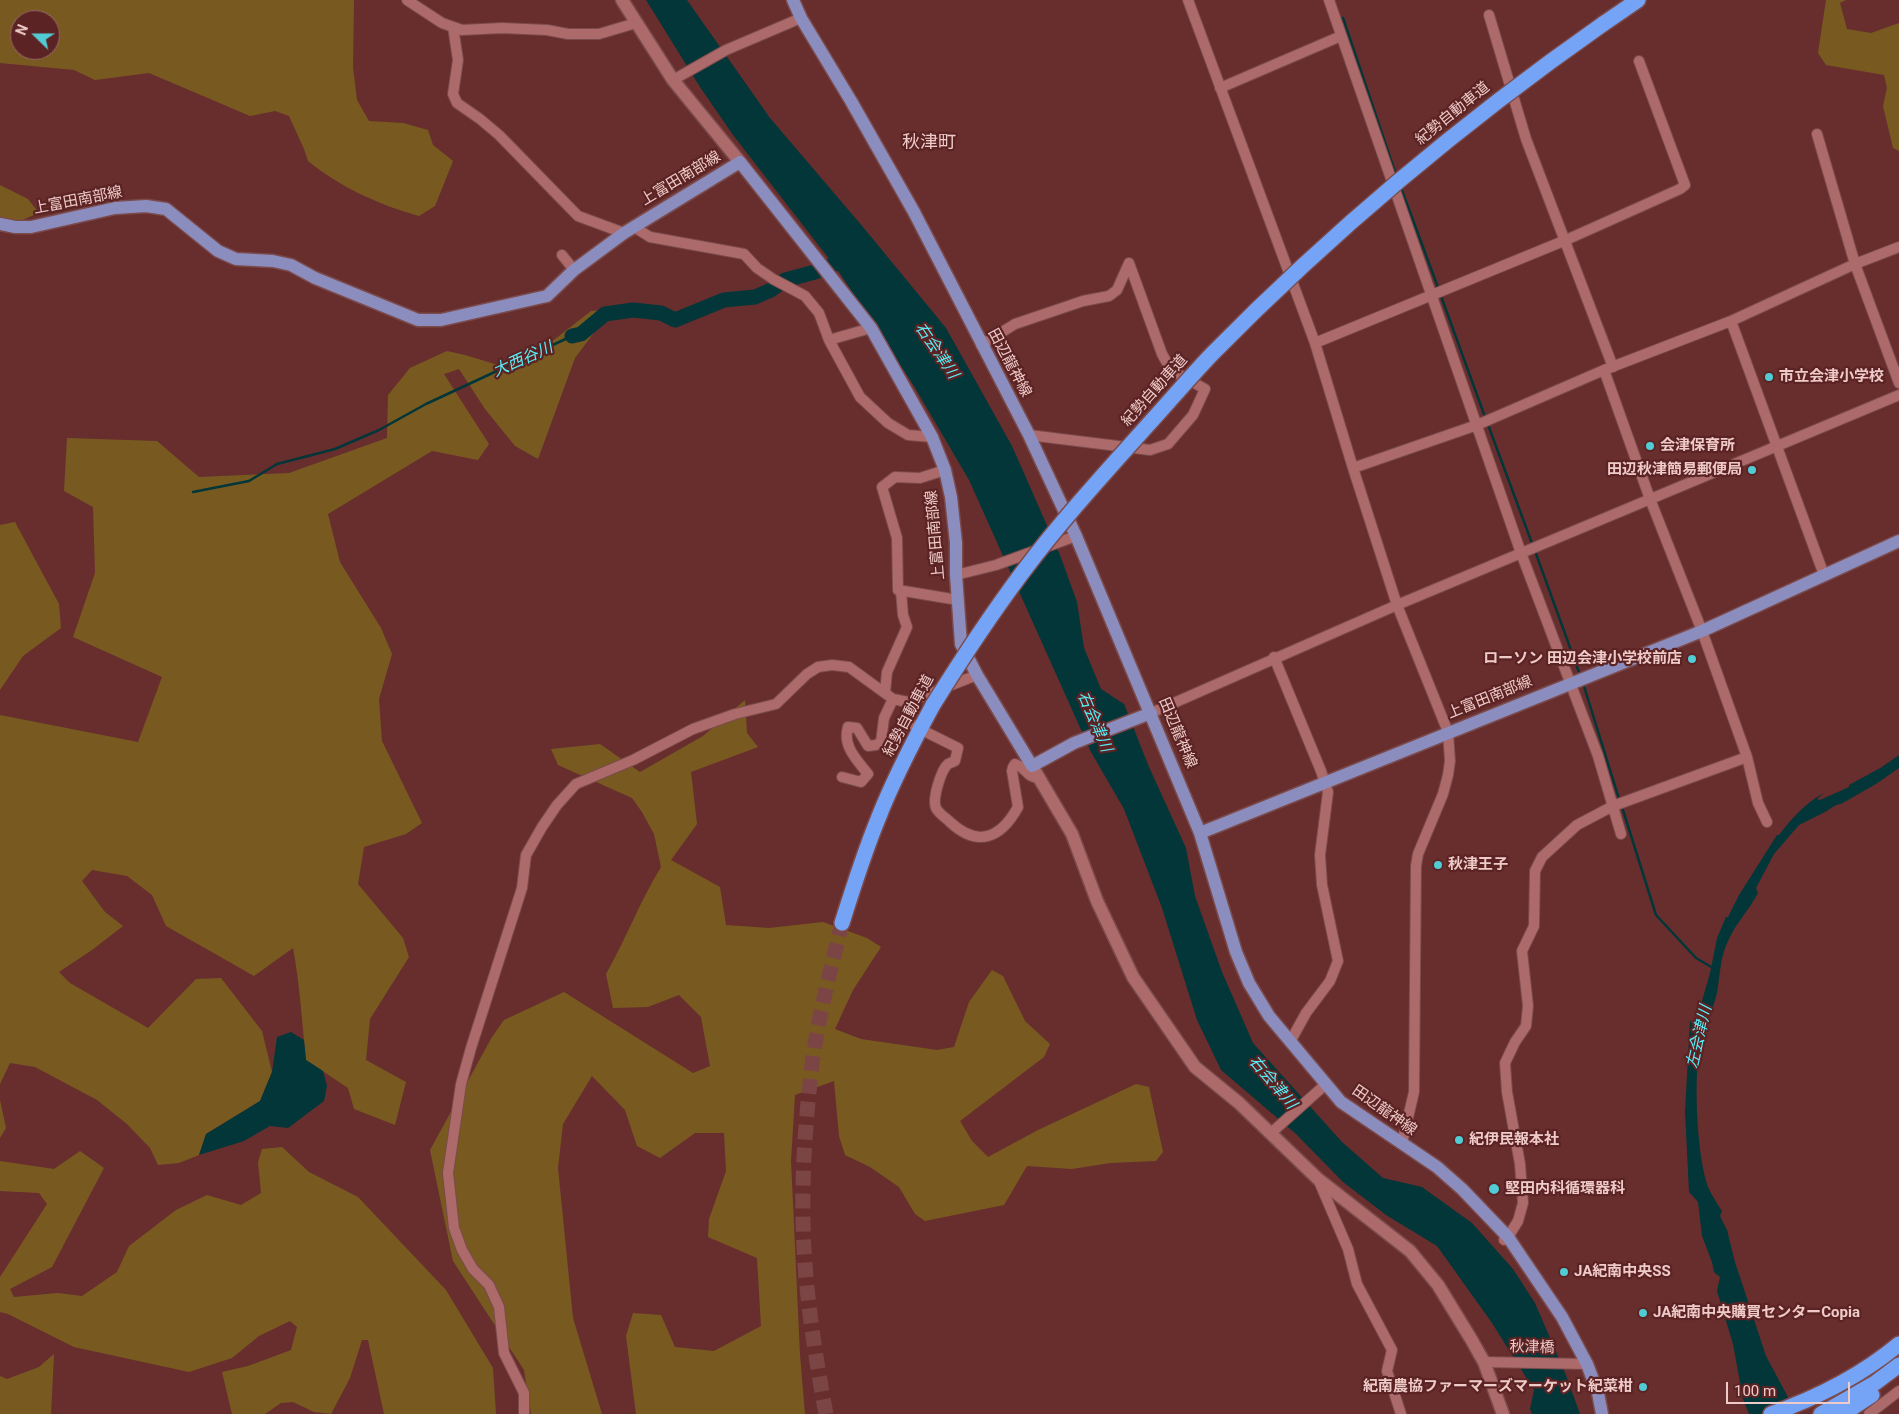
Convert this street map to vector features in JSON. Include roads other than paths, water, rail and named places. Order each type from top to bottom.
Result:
[{"type":"highway","name":"紀勢自動車道","points":[[842,923],[860,865],[878,817],[912,744],[933,705],[988,620],[1057,529],[1094,485],[1211,355],[1323,247],[1401,178],[1543,66],[1638,0]]},
{"type":"highway","points":[[1771,1414],[1812,1397],[1866,1368],[1897,1358]]},
{"type":"highway","points":[[1796,1414],[1846,1388],[1897,1358]]},
{"type":"highway","points":[[1821,1414],[1875,1383],[1897,1358]]},
{"type":"highway","points":[[1843,1414],[1853,1409],[1897,1358]]},
{"type":"main road","name":"田辺龍神線","points":[[793,0],[801,18],[914,212],[1028,435],[1076,536],[1146,714],[1200,833],[1236,952],[1249,983],[1269,1016],[1324,1086],[1341,1102],[1437,1167],[1462,1189],[1506,1239],[1562,1317],[1587,1364],[1598,1393],[1602,1414]]},
{"type":"main road","name":"上富田南部線","points":[[0,224],[15,227],[31,227],[116,208],[146,206],[166,209],[218,251],[236,259],[273,260],[291,265],[315,278],[418,320],[441,320],[547,296],[574,270],[629,230],[740,162],[871,328],[932,437],[945,470],[951,497],[956,543],[956,576],[962,644],[976,675],[1032,766]]},
{"type":"main road","name":"上富田南部線","points":[[1200,833],[1448,732],[1702,632],[1899,541]]},
{"type":"main road","points":[[1032,766],[1074,743],[1146,714]]},
{"type":"street","points":[[407,0],[429,16],[462,30],[502,28],[547,30],[568,34],[599,34],[636,23]]},
{"type":"street","points":[[622,0],[636,23],[679,77],[740,162]]},
{"type":"street","points":[[1188,0],[1315,343],[1397,605],[1448,732],[1450,746],[1448,775],[1443,794],[1418,854],[1416,866],[1414,1092],[1402,1143]]},
{"type":"street","points":[[1329,0],[1521,553],[1598,756],[1621,834]]},
{"type":"street","points":[[1489,15],[1526,139],[1566,240],[1650,499],[1702,632],[1747,757],[1758,803],[1767,822]]},
{"type":"street","points":[[679,77],[726,50],[801,18]]},
{"type":"street","points":[[452,27],[457,44],[458,60],[453,94],[457,103],[480,119],[499,136],[578,216],[629,230],[650,238],[744,254],[756,268],[806,296],[819,313],[829,340],[856,390],[867,404],[888,423],[908,434],[932,437]]},
{"type":"street","points":[[1220,88],[1341,36]]},
{"type":"street","points":[[1315,343],[1566,240],[1680,190],[1685,185],[1639,61]]},
{"type":"street","points":[[1817,134],[1855,264],[1899,383]]},
{"type":"street","points":[[1353,468],[1477,425],[1608,368],[1731,321],[1855,264],[1899,247]]},
{"type":"street","points":[[562,256],[574,270]]},
{"type":"street","points":[[981,345],[1015,324],[1082,301],[1109,296],[1117,290],[1129,263],[1162,354],[1171,370],[1205,389],[1194,416],[1168,444],[1150,450],[1028,435]]},
{"type":"street","points":[[1731,321],[1824,575]]},
{"type":"street","points":[[829,340],[871,328]]},
{"type":"street","points":[[1146,714],[1274,657],[1899,395]]},
{"type":"street","points":[[881,742],[889,696],[887,672],[907,627],[903,615],[901,591],[898,590],[897,538],[882,487],[895,477],[920,478],[945,470]]},
{"type":"street","points":[[956,576],[996,565],[1076,536]]},
{"type":"street","points":[[901,591],[958,600]]},
{"type":"street","points":[[1274,657],[1328,792],[1320,855],[1322,885],[1338,961],[1330,981],[1306,1013],[1290,1042]]},
{"type":"street","points":[[524,1414],[524,1393],[504,1353],[498,1307],[489,1285],[473,1268],[462,1250],[454,1228],[448,1173],[462,1084],[471,1048],[522,888],[526,855],[542,826],[557,805],[576,784],[633,760],[693,729],[734,714],[776,704],[807,674],[818,667],[832,665],[849,667],[889,696],[908,702],[976,675]]},
{"type":"street","points":[[842,777],[862,782],[868,774],[852,755],[845,736],[848,727],[857,728],[868,746],[881,742],[885,743],[909,723],[913,725]]},
{"type":"street","points":[[928,733],[958,748],[955,761],[947,765],[937,787],[934,801],[936,809],[966,834],[981,837],[992,835],[1002,830],[1012,819],[1018,807],[1012,771],[1012,767],[1015,764],[1019,765],[1033,778],[1040,778]]},
{"type":"street","points":[[1506,1239],[1518,1221],[1523,1203],[1520,1164],[1507,1092],[1505,1064],[1515,1042],[1526,1026],[1528,1006],[1522,951],[1534,926],[1535,871],[1542,857],[1570,830],[1612,806],[1747,757]]},
{"type":"street","points":[[1032,766],[1072,834],[1097,901],[1133,977],[1195,1067],[1273,1132],[1318,1178],[1410,1251],[1442,1284],[1489,1362],[1503,1414]]},
{"type":"street","points":[[1273,1132],[1324,1086]]},
{"type":"street","points":[[1318,1178],[1348,1249],[1356,1284],[1392,1350],[1386,1371],[1401,1414]]},
{"type":"street","name":"秋津橋","points":[[1489,1362],[1587,1364]]},
{"type":"street","points":[[1868,1414],[1899,1391]]},
{"type":"water","name":"右会津川","points":[[646,0],[687,0],[770,118],[946,328],[1012,446],[1060,555],[1077,602],[1084,648],[1101,689],[1124,704],[1149,767],[1186,848],[1195,896],[1222,972],[1253,1043],[1342,1142],[1383,1178],[1422,1187],[1472,1223],[1513,1269],[1535,1303],[1566,1375],[1580,1414],[1532,1414],[1530,1409],[1534,1390],[1492,1323],[1437,1246],[1386,1215],[1343,1182],[1296,1134],[1221,1070],[1197,1020],[1162,908],[1124,809],[1091,752],[969,480],[914,386],[837,269],[733,135],[700,87]]},
{"type":"water","name":"左会津川","points":[[1899,755],[1899,768],[1841,804],[1799,825],[1774,854],[1756,888],[1758,893],[1731,934],[1725,947],[1717,993],[1700,1044],[1697,1065],[1697,1118],[1707,1184],[1722,1211],[1720,1216],[1727,1230],[1735,1262],[1766,1356],[1797,1414],[1749,1414],[1743,1399],[1733,1344],[1717,1291],[1720,1277],[1714,1272],[1702,1236],[1698,1202],[1689,1192],[1685,1112],[1690,1020],[1694,1029],[1710,973],[1717,938],[1726,917],[1728,917],[1739,895],[1777,835],[1799,811],[1817,797],[1824,793],[1817,799],[1820,800],[1849,787],[1849,785],[1882,767]]},
{"type":"water","points":[[291,1032],[304,1040],[306,1060],[323,1071],[327,1086],[324,1101],[288,1128],[270,1126],[244,1141],[199,1155],[206,1134],[260,1101],[272,1072],[277,1037]]},
{"type":"waterway","points":[[1343,18],[1396,175]]},
{"type":"waterway","points":[[1401,188],[1439,290]]},
{"type":"waterway","name":"大西谷川","points":[[572,336],[581,334],[605,314],[633,310],[661,313],[675,320],[724,300],[755,297],[771,290],[785,280],[815,272],[852,257]]},
{"type":"waterway","points":[[1441,296],[1485,417]]},
{"type":"waterway","name":"大西谷川","points":[[193,492],[249,481],[277,464],[335,449],[379,430],[426,404],[572,336]]},
{"type":"waterway","points":[[1487,422],[1533,546]]},
{"type":"waterway","points":[[1535,551],[1580,675]]},
{"type":"waterway","points":[[1583,683],[1620,802]]},
{"type":"waterway","points":[[1622,807],[1656,915],[1696,958],[1713,968]]},
{"type":"tunnel","points":[[826,1414],[812,1332],[805,1270],[803,1228],[804,1166],[808,1104],[815,1043],[842,923]]},
{"type":"place","name":"市立会津小学校","points":[[1769,377]]},
{"type":"place","name":"会津保育所","points":[[1650,446]]},
{"type":"place","name":"田辺秋津簡易郵便局","points":[[1752,470]]},
{"type":"place","name":"ローソン 田辺会津小学校前店","points":[[1692,659]]},
{"type":"place","name":"秋津王子","points":[[1438,865]]},
{"type":"place","name":"紀伊民報本社","points":[[1459,1140]]},
{"type":"place","name":"堅田内科循環器科","points":[[1494,1189]]},
{"type":"place","name":"JA紀南中央SS","points":[[1564,1272]]},
{"type":"place","name":"JA紀南中央購買センターCopia","points":[[1643,1313]]},
{"type":"place","name":"紀南農協ファーマーズマーケット紀菜柑","points":[[1643,1387]]},
{"type":"district","name":"秋津町","points":[[929,143]]}]
